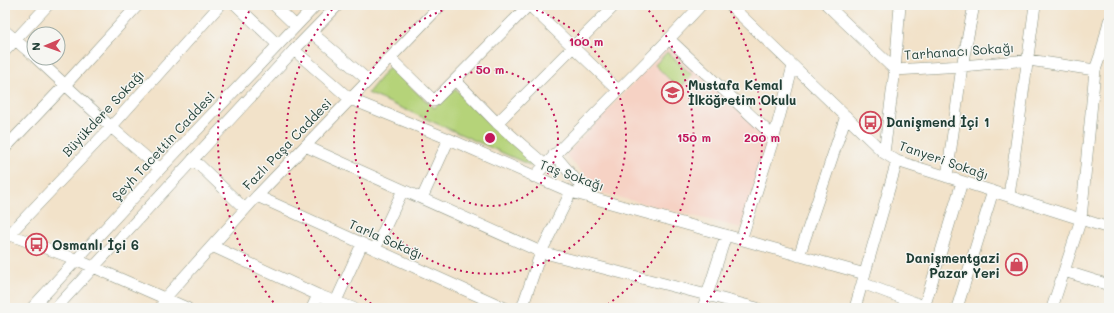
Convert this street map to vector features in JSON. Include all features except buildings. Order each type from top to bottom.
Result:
[{"type":"street","points":[[5,51],[48,5]]},
{"type":"street","points":[[5,148],[138,5]]},
{"type":"street","name":"Büyükdere Sokağı","points":[[6,236],[111,127],[220,5]]},
{"type":"street","points":[[236,5],[278,45]]},
{"type":"street","points":[[274,5],[296,26]]},
{"type":"street","name":"Şeyh Tacettin Caddesi","points":[[32,308],[75,259],[316,5]]},
{"type":"street","points":[[56,308],[294,50],[338,5]]},
{"type":"street","name":"Fazlı Paşa Caddesi","points":[[163,303],[257,196],[441,5]]},
{"type":"street","points":[[390,58],[434,101],[529,5],[618,90]]},
{"type":"street","points":[[497,123],[615,5]]},
{"type":"street","points":[[534,177],[554,154],[670,40],[701,5]]},
{"type":"street","name":"Tanyeri Sokağı","points":[[730,5],[884,153],[897,161],[1109,228]]},
{"type":"street","name":"Tarhanacı Sokağı","points":[[827,5],[895,70],[1029,60],[1095,70]]},
{"type":"street","points":[[884,153],[895,70],[900,5]]},
{"type":"street","points":[[946,177],[962,66],[974,5]]},
{"type":"street","points":[[1009,196],[1029,60],[1035,5]]},
{"type":"street","points":[[1052,308],[1080,219],[1095,70],[1106,51],[1109,21]]},
{"type":"street","points":[[5,31],[26,49]]},
{"type":"street","points":[[312,33],[368,80]]},
{"type":"street","points":[[670,40],[774,137]]},
{"type":"street","name":"Taş Sokağı","points":[[294,50],[350,99],[448,139],[534,177],[571,192],[591,198],[799,256],[863,278],[926,307]]},
{"type":"street","points":[[45,66],[111,127],[160,169]]},
{"type":"street","points":[[741,240],[774,137],[793,66]]},
{"type":"street","points":[[455,80],[497,123],[545,165]]},
{"type":"street","points":[[799,256],[846,116]]},
{"type":"street","points":[[422,198],[448,139]]},
{"type":"street","points":[[305,146],[541,252],[757,308]]},
{"type":"street","points":[[554,154],[591,198]]},
{"type":"street","points":[[193,159],[245,209]]},
{"type":"street","points":[[855,308],[897,161]]},
{"type":"street","points":[[926,307],[962,182]]},
{"type":"street","points":[[375,250],[403,190]]},
{"type":"street","points":[[522,308],[541,252],[571,192]]},
{"type":"street","points":[[957,308],[994,192]]},
{"type":"street","name":"Tarla Sokağı","points":[[257,196],[504,308]]},
{"type":"street","points":[[703,308],[726,235]]},
{"type":"street","points":[[6,236],[95,267],[163,303],[187,308]]},
{"type":"street","points":[[336,301],[362,244]]},
{"type":"street","points":[[212,246],[318,295],[352,308]]},
{"type":"street","points":[[1064,271],[1109,285]]},
{"type":"street","points":[[312,308],[318,295]]},
{"type":"shaded area","name":"Mustafa Kemal İlköğretim Okulu","points":[[669,45],[768,138],[741,228],[601,193],[566,155]]},
{"type":"green space","points":[[667,52],[692,75],[679,89],[655,65]]},
{"type":"green space","points":[[389,67],[434,108],[455,89],[535,163],[532,166],[368,93]]},
{"type":"place","name":"Mustafa Kemal İlköğretim Okulu","points":[[672,92]]},
{"type":"place","name":"Danişmend İçi 1","points":[[871,122]]},
{"type":"place","name":"Osmanlı İçi 6","points":[[37,245]]},
{"type":"place","name":"Danişmentgazi Pazar Yeri","points":[[1016,265]]}]
